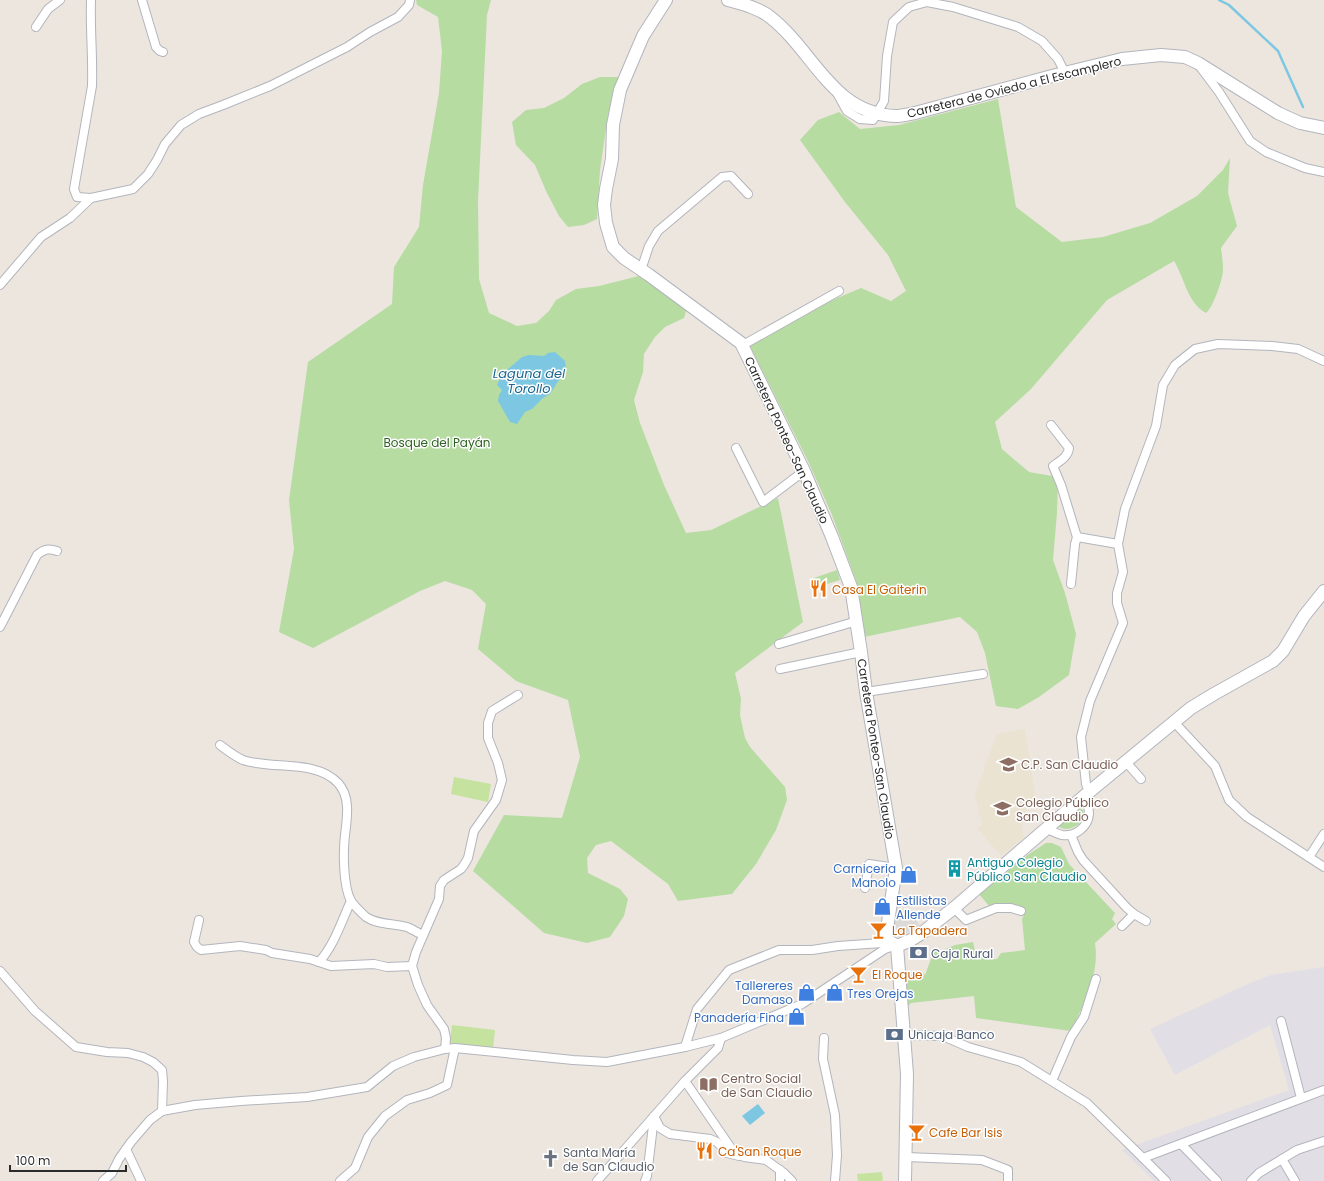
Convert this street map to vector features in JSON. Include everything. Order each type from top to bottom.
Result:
[{"type":"street","points":[[36,27],[48,9],[60,0]]},
{"type":"street","points":[[91,0],[92,86],[74,189],[77,197],[91,198],[133,189],[148,174],[157,160],[164,144],[181,125],[199,114],[270,86],[347,47],[370,32],[398,17],[409,5],[410,0]]},
{"type":"street","points":[[142,0],[156,47],[163,52]]},
{"type":"street","name":"Carretera Ponteo-San Claudio","points":[[666,0],[643,36],[620,90],[613,125],[612,159],[604,205],[606,223],[613,247],[624,258],[741,342],[804,471],[832,537],[851,587],[866,692],[896,868],[886,936],[887,940],[896,946]]},
{"type":"street","name":"Carretera de Oviedo a El Escamplero","points":[[728,0],[748,6],[769,16],[789,34],[835,90],[851,102],[876,113],[897,116],[914,113],[1122,59],[1161,55],[1185,57],[1198,63],[1278,112],[1300,123],[1324,128]]},
{"type":"street","points":[[876,113],[884,101],[887,56],[893,22],[909,7],[927,2],[953,7],[1018,27],[1042,41],[1058,58],[1065,73]]},
{"type":"street","points":[[1198,63],[1219,92],[1250,141],[1266,152],[1305,168],[1324,172]]},
{"type":"street","points":[[641,270],[649,246],[658,231],[722,176],[732,176],[748,194]]},
{"type":"street","points":[[0,285],[42,237],[70,218],[91,198]]},
{"type":"street","points":[[743,345],[839,291]]},
{"type":"street","points":[[1047,829],[1058,834],[1070,835],[1082,828],[1087,821],[1087,794],[1081,737],[1090,701],[1123,623],[1117,603],[1117,593],[1123,572],[1118,544],[1125,509],[1156,426],[1163,385],[1175,365],[1195,349],[1218,344],[1272,346],[1298,349],[1324,361]]},
{"type":"street","points":[[1050,426],[1069,448],[1065,457],[1053,466],[1078,537],[1075,544],[1071,584]]},
{"type":"street","points":[[736,448],[763,502],[804,471]]},
{"type":"street","points":[[1078,537],[1118,544]]},
{"type":"street","points":[[0,627],[37,555],[42,550],[49,549],[57,551]]},
{"type":"street","points":[[103,1181],[112,1173],[126,1149],[150,1120],[162,1111],[195,1105],[307,1097],[366,1087],[393,1066],[414,1057],[445,1049],[455,1048],[607,1062],[685,1047],[721,1038],[802,1004],[885,949],[911,940],[922,933],[954,908],[1087,794],[1191,708],[1273,661],[1283,651],[1304,616],[1324,591]]},
{"type":"street","points":[[779,644],[856,621]]},
{"type":"street","points":[[780,669],[861,652]]},
{"type":"street","points":[[866,692],[983,674]]},
{"type":"street","points":[[445,1049],[446,1038],[444,1028],[427,1005],[418,985],[412,966],[416,952],[439,899],[440,886],[444,880],[464,865],[468,858],[474,831],[496,800],[502,780],[498,763],[488,738],[488,723],[492,711],[518,695]]},
{"type":"street","points":[[1174,722],[1215,766],[1229,800],[1247,817],[1324,867]]},
{"type":"street","points":[[220,745],[242,759],[259,764],[313,770],[330,776],[339,784],[345,793],[348,808],[344,859],[347,889],[351,900],[357,908],[373,921],[407,927],[423,935]]},
{"type":"street","points":[[1126,762],[1141,779]]},
{"type":"street","points":[[1309,857],[1324,834]]},
{"type":"street","points":[[1070,835],[1083,860],[1134,914],[1146,921]]},
{"type":"street","points":[[865,888],[869,864],[896,868]]},
{"type":"street","points":[[320,962],[330,949],[335,939],[351,900]]},
{"type":"street","points":[[954,908],[966,920],[996,908],[1011,908],[1021,911]]},
{"type":"street","points":[[1122,926],[1134,914]]},
{"type":"street","points":[[199,920],[194,942],[201,950],[240,946],[310,959],[331,966],[374,964],[387,967],[412,966]]},
{"type":"street","points":[[685,1047],[697,1009],[729,970],[779,950],[812,950],[838,946],[882,943],[896,946]]},
{"type":"street","points":[[896,946],[905,1035],[907,1095],[905,1181]]},
{"type":"street","points":[[0,971],[35,1011],[76,1047],[107,1052],[128,1052],[153,1062],[162,1070],[162,1111]]},
{"type":"street","points":[[1052,1081],[1071,1038],[1084,1017],[1096,979]]},
{"type":"street","points":[[1281,1021],[1301,1098]]},
{"type":"street","points":[[905,1035],[942,1036],[968,1047],[1021,1062],[1087,1103],[1166,1181]]},
{"type":"street","points":[[597,1181],[685,1081],[718,1048],[721,1038]]},
{"type":"street","points":[[824,1038],[823,1059],[834,1115],[837,1155],[835,1181]]},
{"type":"street","points":[[340,1181],[355,1168],[368,1137],[385,1116],[407,1100],[430,1093],[447,1085],[455,1048]]},
{"type":"street","points":[[685,1081],[731,1148],[744,1157]]},
{"type":"street","points":[[1143,1158],[1324,1090]]},
{"type":"street","points":[[654,1116],[660,1128],[670,1134],[710,1139],[717,1142],[727,1153],[766,1160],[792,1181]]},
{"type":"street","points":[[645,1181],[647,1176],[654,1116]]},
{"type":"street","points":[[1251,1181],[1259,1173],[1297,1150],[1324,1141]]},
{"type":"street","points":[[1181,1144],[1217,1181]]},
{"type":"street","points":[[126,1149],[141,1181]]},
{"type":"street","points":[[906,1157],[982,1160],[1008,1170],[1008,1181]]},
{"type":"street","points":[[1282,1159],[1295,1181]]},
{"type":"street","points":[[780,1170],[780,1181]]},
{"type":"street","points":[[780,1170],[786,1181]]},
{"type":"shaded area","name":"C.P. San Claudio","points":[[1025,729],[1036,799],[1027,806],[1023,817],[1022,833],[1025,837],[1001,856],[977,828],[982,825],[975,794],[997,734]]},
{"type":"shaded area","points":[[898,907],[900,907],[900,909],[909,910],[920,926],[907,933],[901,933],[896,930],[894,927]]},
{"type":"shaded area","points":[[1324,967],[1324,1181],[1154,1181],[1122,1150],[1289,1090],[1270,1025],[1175,1075],[1150,1029],[1250,983],[1271,975]]},
{"type":"green space","name":"Bosque del Payán","points":[[416,0],[491,0],[487,15],[478,201],[479,279],[489,313],[517,326],[536,323],[549,311],[556,300],[576,289],[599,286],[643,275],[687,307],[684,318],[665,327],[655,337],[644,354],[643,372],[634,400],[640,423],[664,485],[686,533],[711,530],[778,498],[803,622],[735,673],[741,699],[740,715],[745,738],[750,747],[785,787],[787,800],[776,830],[756,864],[732,894],[678,901],[668,884],[611,841],[596,845],[587,858],[588,873],[620,889],[628,899],[624,916],[610,937],[587,943],[544,933],[473,871],[504,815],[562,818],[580,757],[568,700],[516,681],[478,649],[486,604],[472,590],[445,581],[420,591],[313,648],[279,632],[294,549],[289,500],[308,362],[392,304],[394,267],[419,227],[423,185],[439,93],[442,51],[438,17],[417,5]]},
{"type":"green space","points":[[600,77],[620,77],[608,115],[600,170],[597,219],[584,225],[568,227],[559,216],[535,165],[516,145],[512,122],[526,110],[544,108],[564,98],[582,84]]},
{"type":"green space","points":[[998,99],[1016,207],[1062,242],[1103,237],[1150,223],[1197,196],[1223,170],[1230,158],[1228,193],[1237,226],[1221,248],[1223,270],[1221,280],[1212,305],[1206,313],[1200,309],[1191,297],[1174,261],[1107,300],[1031,389],[995,422],[1002,449],[1029,472],[1058,477],[1053,560],[1065,593],[1076,634],[1069,675],[1039,697],[1018,709],[996,706],[985,653],[977,632],[960,617],[864,637],[858,586],[832,515],[808,461],[748,342],[788,319],[861,288],[891,301],[906,291],[888,255],[845,202],[800,140],[818,120],[839,112],[860,129],[899,125]]},
{"type":"green space","points":[[837,570],[840,580],[818,585],[814,578]]},
{"type":"green space","points":[[454,777],[491,784],[488,802],[451,794]]},
{"type":"green space","points":[[1081,808],[1084,812],[1079,824],[1068,829],[1058,826]]},
{"type":"green space","points":[[1046,843],[1052,843],[1061,847],[1069,864],[1115,913],[1112,919],[1116,924],[1095,943],[1095,966],[1090,988],[1071,1031],[976,1018],[974,996],[911,1003],[907,1007],[904,975],[923,973],[925,975],[934,951],[941,951],[955,945],[973,942],[975,951],[993,959],[997,959],[1001,953],[1025,950],[1022,919],[1026,910],[1017,908],[990,907],[979,894],[1029,854]]},
{"type":"green space","points":[[452,1025],[495,1030],[493,1048],[450,1043]]},
{"type":"green space","points":[[882,1172],[883,1181],[858,1181],[857,1174]]},
{"type":"water","name":"Laguna del Torollo","points":[[555,352],[565,361],[566,369],[550,394],[543,398],[532,409],[525,412],[517,424],[510,422],[498,401],[502,390],[497,385],[502,374],[522,357],[529,355],[544,356],[548,353]]},
{"type":"water","points":[[758,1104],[765,1113],[750,1125],[742,1116]]},
{"type":"waterway","points":[[1219,0],[1229,5],[1278,51],[1303,107]]},
{"type":"place","name":"Casa El Gaiterin","points":[[819,589]]},
{"type":"place","name":"C.P. San Claudio","points":[[1008,764]]},
{"type":"place","name":"Colegio Público San Claudio","points":[[1003,809]]},
{"type":"place","name":"Antiguo Colegio Público San Claudio","points":[[954,869]]},
{"type":"place","name":"Carniceria Manolo","points":[[909,875]]},
{"type":"place","name":"Estilistas Allende","points":[[883,907]]},
{"type":"place","name":"La Tapadera","points":[[879,930]]},
{"type":"place","name":"Caja Rural","points":[[918,953]]},
{"type":"place","name":"El Roque","points":[[859,974]]},
{"type":"place","name":"Tallereres Damaso","points":[[806,992]]},
{"type":"place","name":"Tres Orejas","points":[[834,993]]},
{"type":"place","name":"Panadería Fina","points":[[797,1017]]},
{"type":"place","name":"Unicaja Banco","points":[[895,1034]]},
{"type":"place","name":"Centro Social de San Claudio","points":[[708,1085]]},
{"type":"place","name":"Cafe Bar Isis","points":[[916,1132]]},
{"type":"place","name":"Ca'San Roque","points":[[705,1151]]},
{"type":"place","name":"Santa María de San Claudio","points":[[550,1159]]}]
